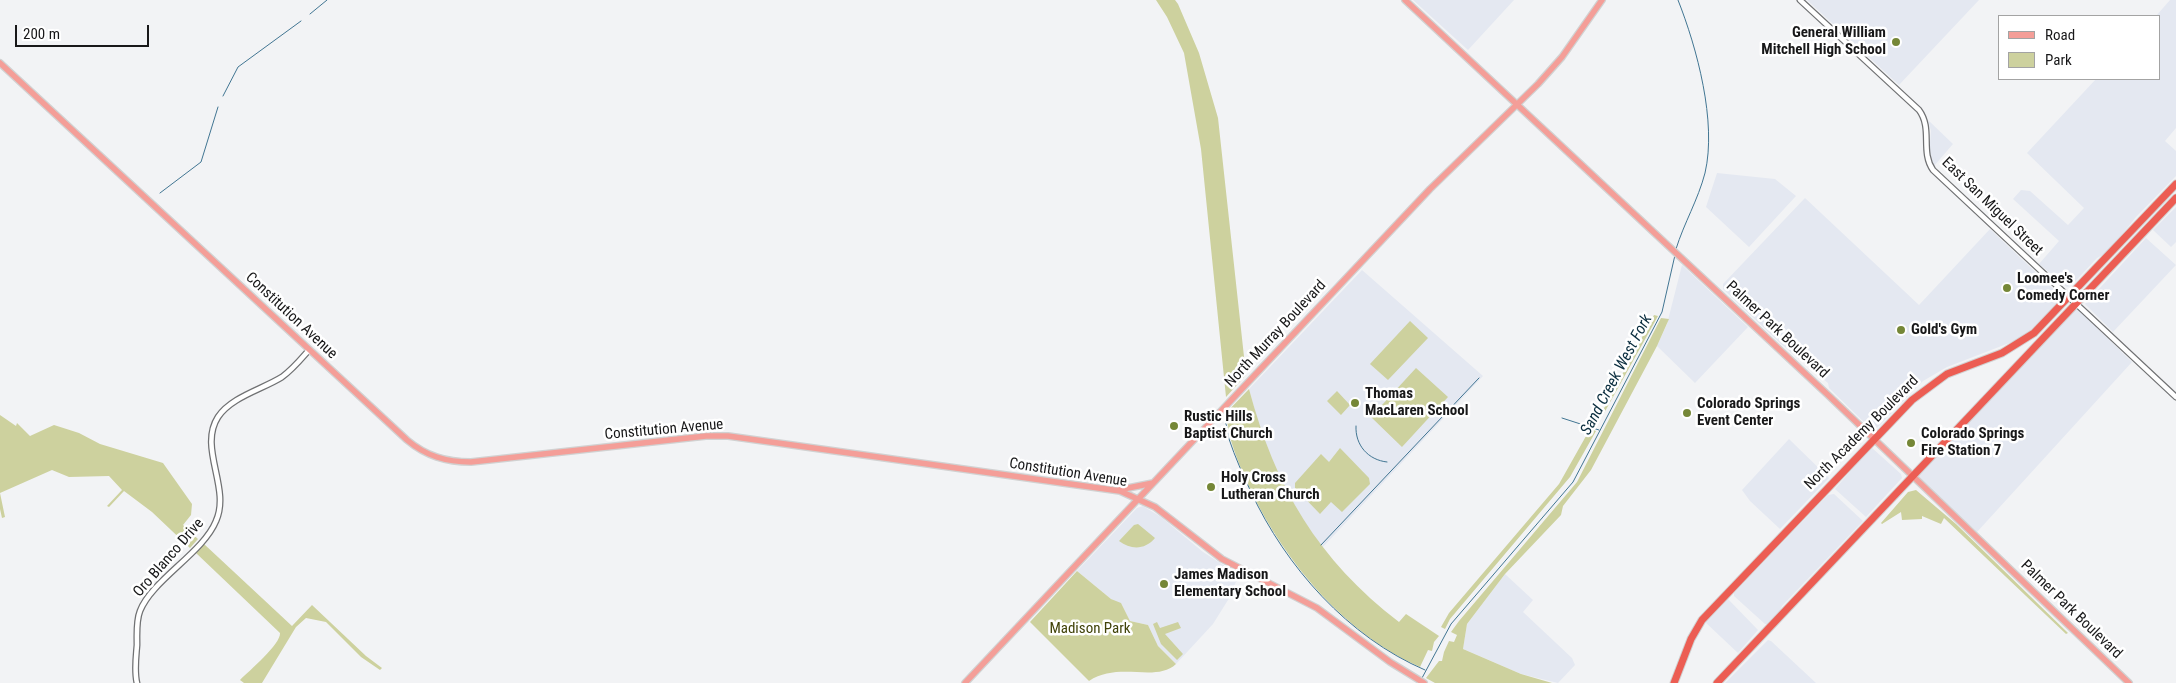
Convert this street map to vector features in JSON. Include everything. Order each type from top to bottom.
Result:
[{"type":"highway","name":"North Academy Boulevard","points":[[1674,683],[1691,639],[1702,620],[1873,439],[1924,388],[1954,370],[2002,353],[2022,342],[2044,324],[2176,184]]},
{"type":"highway","points":[[1717,683],[2176,198]]},
{"type":"main road","name":"Palmer Park Boulevard","points":[[1405,0],[1913,476],[2129,683]]},
{"type":"main road","name":"North Murray Boulevard","points":[[965,683],[1430,189],[1562,57],[1602,0]]},
{"type":"main road","name":"Constitution Avenue","points":[[0,63],[414,446],[429,455],[449,461],[471,462],[722,436],[1115,490],[1138,498],[1163,512],[1222,559],[1294,594],[1326,613],[1378,654],[1424,683]]},
{"type":"main road","points":[[1115,490],[1153,483]]},
{"type":"street","name":"East San Miguel Street","points":[[1800,0],[1919,110],[1926,125],[1926,156],[1933,170],[2176,397]]},
{"type":"street","name":"Oro Blanco Drive","points":[[137,683],[136,662],[141,610],[150,596],[211,531],[218,516],[220,496],[212,438],[215,422],[226,407],[289,372],[309,350]]},
{"type":"shaded area","points":[[1413,0],[1514,0],[1468,50]]},
{"type":"shaded area","name":"General William Mitchell High School","points":[[1807,0],[1979,0],[1899,85]]},
{"type":"shaded area","points":[[2170,0],[2176,0],[2176,128],[2165,141],[2176,151],[2176,176],[2136,217],[2108,252],[2097,258],[2071,286],[2067,287],[2039,264],[2059,241],[2013,199],[2021,190],[2030,191],[2068,225],[2084,208],[2027,153],[2095,80],[2161,80],[2161,15],[2157,15]]},
{"type":"shaded area","points":[[1928,120],[1953,144],[1934,166],[1929,154],[1931,131]]},
{"type":"shaded area","points":[[1717,173],[1775,179],[1796,196],[1749,247],[1706,207]]},
{"type":"shaded area","points":[[1805,198],[1919,305],[1990,229],[2063,298],[2039,324],[2017,340],[1947,367],[1923,381],[1877,428],[1871,429],[1829,388],[1828,383],[1781,344],[1723,289],[1723,284]]},
{"type":"shaded area","points":[[2176,207],[2176,242],[2171,247],[2153,230]]},
{"type":"shaded area","points":[[2146,238],[2176,265],[2113,332],[2085,304]]},
{"type":"shaded area","points":[[1682,265],[1748,327],[1695,383],[1657,346],[1667,324]]},
{"type":"shaded area","name":"Thomas MacLaren School","points":[[1362,270],[1483,376],[1322,548],[1301,518],[1279,479],[1262,436],[1249,389]]},
{"type":"shaded area","points":[[2077,308],[2132,362],[1977,532],[1917,476]]},
{"type":"shaded area","points":[[1789,439],[1829,478],[1780,529],[1750,501],[1742,490]]},
{"type":"shaded area","points":[[1871,447],[1901,474],[1902,478],[1866,517],[1835,489]]},
{"type":"shaded area","points":[[1834,494],[1863,521],[1782,606],[1779,614],[1768,624],[1765,624],[1734,596],[1734,593],[1828,495]]},
{"type":"shaded area","name":"James Madison Elementary School","points":[[1143,506],[1161,517],[1203,552],[1239,575],[1228,600],[1213,624],[1176,664],[1158,646],[1148,625],[1130,621],[1122,605],[1111,599],[1077,571],[1137,508]]},
{"type":"shaded area","points":[[1505,574],[1533,600],[1523,612],[1572,658],[1575,665],[1558,683],[1521,674],[1463,649],[1467,624]]},
{"type":"shaded area","points":[[1728,599],[1758,630],[1738,653],[1705,622],[1724,600]]},
{"type":"shaded area","points":[[1768,640],[1771,641],[1816,683],[1725,683]]},
{"type":"green space","points":[[1156,0],[1175,0],[1178,4],[1199,53],[1218,118],[1246,375],[1226,397],[1201,149],[1184,53],[1167,17]]},
{"type":"green space","points":[[1654,315],[1658,316],[1603,415],[1602,412]]},
{"type":"green space","points":[[1661,318],[1669,319],[1657,346],[1591,470],[1563,506],[1561,515],[1505,574],[1467,624],[1463,649],[1521,674],[1552,683],[1435,683],[1426,678],[1439,661],[1442,661],[1449,641],[1454,642],[1457,635],[1451,632],[1459,621],[1577,482]]},
{"type":"green space","points":[[1410,321],[1428,338],[1388,380],[1370,364]]},
{"type":"green space","points":[[1416,368],[1448,397],[1402,447],[1371,417]]},
{"type":"green space","points":[[1249,389],[1272,458],[1303,519],[1323,547],[1370,598],[1399,622],[1406,614],[1439,636],[1434,642],[1432,651],[1428,650],[1420,667],[1393,653],[1367,636],[1320,594],[1300,570],[1265,518],[1242,471],[1223,416]]},
{"type":"green space","points":[[1337,391],[1350,405],[1341,415],[1327,401]]},
{"type":"green space","points":[[0,415],[16,426],[17,423],[30,436],[54,425],[79,433],[100,444],[163,463],[192,504],[191,515],[183,525],[198,539],[190,548],[152,512],[124,491],[109,507],[107,506],[122,490],[109,476],[69,477],[52,470],[0,493]]},
{"type":"green space","points":[[1590,429],[1596,431],[1570,477],[1450,619],[1445,629],[1441,627],[1449,613],[1559,484]]},
{"type":"green space","points":[[1340,448],[1369,478],[1370,484],[1342,512],[1331,502],[1320,514],[1295,488],[1295,483],[1321,454],[1329,462]]},
{"type":"green space","points":[[1916,490],[1956,524],[2068,633],[2066,634],[1944,518],[1941,524],[1922,516],[1922,519],[1902,520],[1901,512],[1881,523],[1908,492]]},
{"type":"green space","points":[[0,493],[5,517],[2,518],[0,509]]},
{"type":"green space","points":[[1138,524],[1155,538],[1151,542],[1142,547],[1133,547],[1119,541],[1134,525]]},
{"type":"green space","points":[[204,544],[292,626],[312,605],[366,656],[382,668],[380,670],[361,657],[326,622],[306,618],[296,627],[262,683],[244,683],[240,680],[270,650],[279,638],[280,633],[196,553]]},
{"type":"green space","name":"Madison Park","points":[[1077,571],[1111,599],[1121,603],[1130,621],[1148,625],[1158,646],[1176,664],[1158,672],[1112,673],[1101,675],[1089,681],[1030,622]]},
{"type":"green space","points":[[1157,622],[1160,628],[1178,622],[1181,628],[1165,634],[1183,654],[1177,660],[1161,644],[1153,624]]},
{"type":"waterway","points":[[310,14],[327,0]]},
{"type":"waterway","name":"Sand Creek West Fork","points":[[1676,249],[1699,193],[1705,173],[1709,131],[1698,62],[1678,0]]},
{"type":"waterway","points":[[223,96],[238,67],[301,21]]},
{"type":"waterway","points":[[160,193],[201,162],[218,107]]},
{"type":"waterway","name":"Sand Creek West Fork","points":[[1422,678],[1451,624],[1573,482],[1662,312],[1675,255]]},
{"type":"waterway","points":[[1321,545],[1479,378]]},
{"type":"waterway","points":[[1562,418],[1599,430]]},
{"type":"waterway","points":[[1225,421],[1231,446],[1251,492],[1265,520],[1301,573],[1322,597],[1370,639],[1397,656],[1425,670]]},
{"type":"waterway","points":[[1356,426],[1356,433],[1364,450],[1374,458],[1387,462]]},
{"type":"place","name":"General William Mitchell High School","points":[[1896,42]]},
{"type":"place","name":"Loomee's Comedy Corner","points":[[2007,288]]},
{"type":"place","name":"Gold's Gym","points":[[1901,330]]},
{"type":"place","name":"Thomas MacLaren School","points":[[1355,403]]},
{"type":"place","name":"Colorado Springs Event Center","points":[[1687,413]]},
{"type":"place","name":"Rustic Hills Baptist Church","points":[[1174,426]]},
{"type":"place","name":"Colorado Springs Fire Station 7","points":[[1911,443]]},
{"type":"place","name":"Holy Cross Lutheran Church","points":[[1211,487]]},
{"type":"place","name":"James Madison Elementary School","points":[[1164,584]]}]
